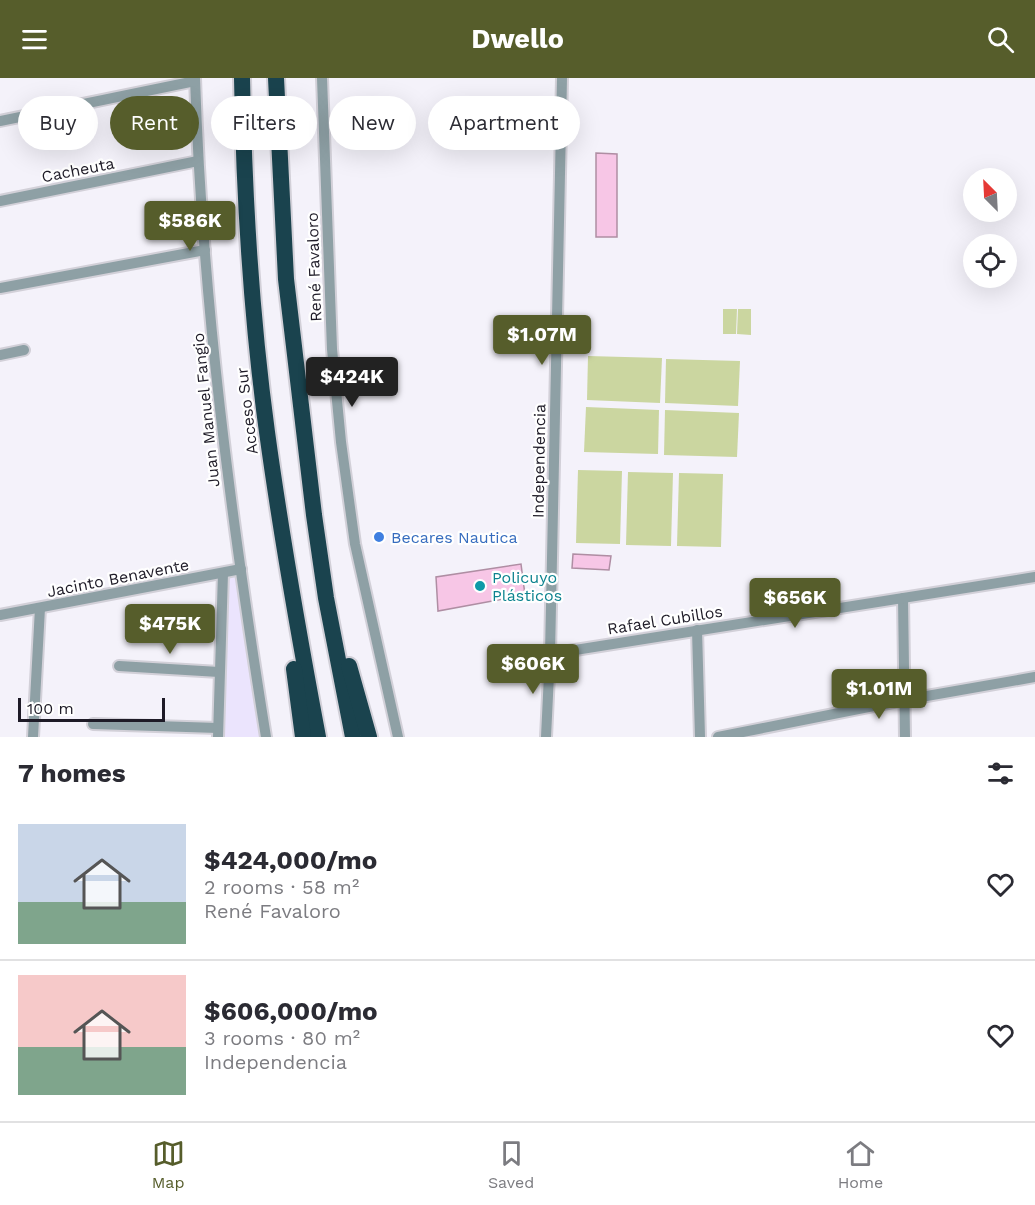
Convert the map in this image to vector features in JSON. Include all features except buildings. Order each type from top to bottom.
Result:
[{"type":"highway","name":"Acceso Sur","points":[[242,78],[249,254],[267,431],[294,609],[318,737]]},
{"type":"highway","points":[[276,78],[286,279],[326,598],[353,737]]},
{"type":"highway","points":[[282,205],[297,302],[335,597],[353,681],[369,737]]},
{"type":"highway","points":[[267,431],[266,490],[302,716],[303,737]]},
{"type":"street","name":"René Favaloro","points":[[322,78],[332,349],[341,442],[355,544],[398,737]]},
{"type":"street","name":"Independencia","points":[[546,737],[550,654],[562,78]]},
{"type":"street","points":[[0,121],[195,80]]},
{"type":"street","name":"Juan Manuel Fangio","points":[[195,80],[205,250],[227,463],[266,737]]},
{"type":"street","name":"Cacheuta","points":[[0,201],[198,161]]},
{"type":"street","points":[[0,288],[205,250]]},
{"type":"street","points":[[0,355],[24,350]]},
{"type":"street","name":"Jacinto Benavente","points":[[0,615],[241,569]]},
{"type":"street","points":[[93,724],[218,732],[224,573]]},
{"type":"street","name":"Rafael Cubillos","points":[[550,654],[1035,577]]},
{"type":"street","points":[[903,598],[905,737]]},
{"type":"street","points":[[33,737],[40,608]]},
{"type":"street","points":[[698,630],[700,737]]},
{"type":"street","points":[[119,666],[219,672]]},
{"type":"street","points":[[718,737],[1035,677]]},
{"type":"shaded area","points":[[241,569],[266,737],[218,737],[223,573]]},
{"type":"green space","points":[[723,309],[737,309],[736,334],[723,334]]},
{"type":"green space","points":[[738,309],[751,309],[751,335],[737,334]]},
{"type":"green space","points":[[588,356],[662,358],[660,403],[587,400]]},
{"type":"green space","points":[[666,359],[740,361],[738,406],[665,403]]},
{"type":"green space","points":[[586,407],[659,410],[658,454],[584,452]]},
{"type":"green space","points":[[665,410],[739,413],[737,457],[664,455]]},
{"type":"green space","points":[[578,470],[622,471],[620,544],[576,543]]},
{"type":"green space","points":[[628,472],[673,473],[671,546],[626,545]]},
{"type":"green space","points":[[679,473],[723,474],[721,547],[677,546]]},
{"type":"place","name":"Becares Nautica","points":[[379,537]]},
{"type":"place","name":"Policuyo Plásticos","points":[[480,586]]}]
